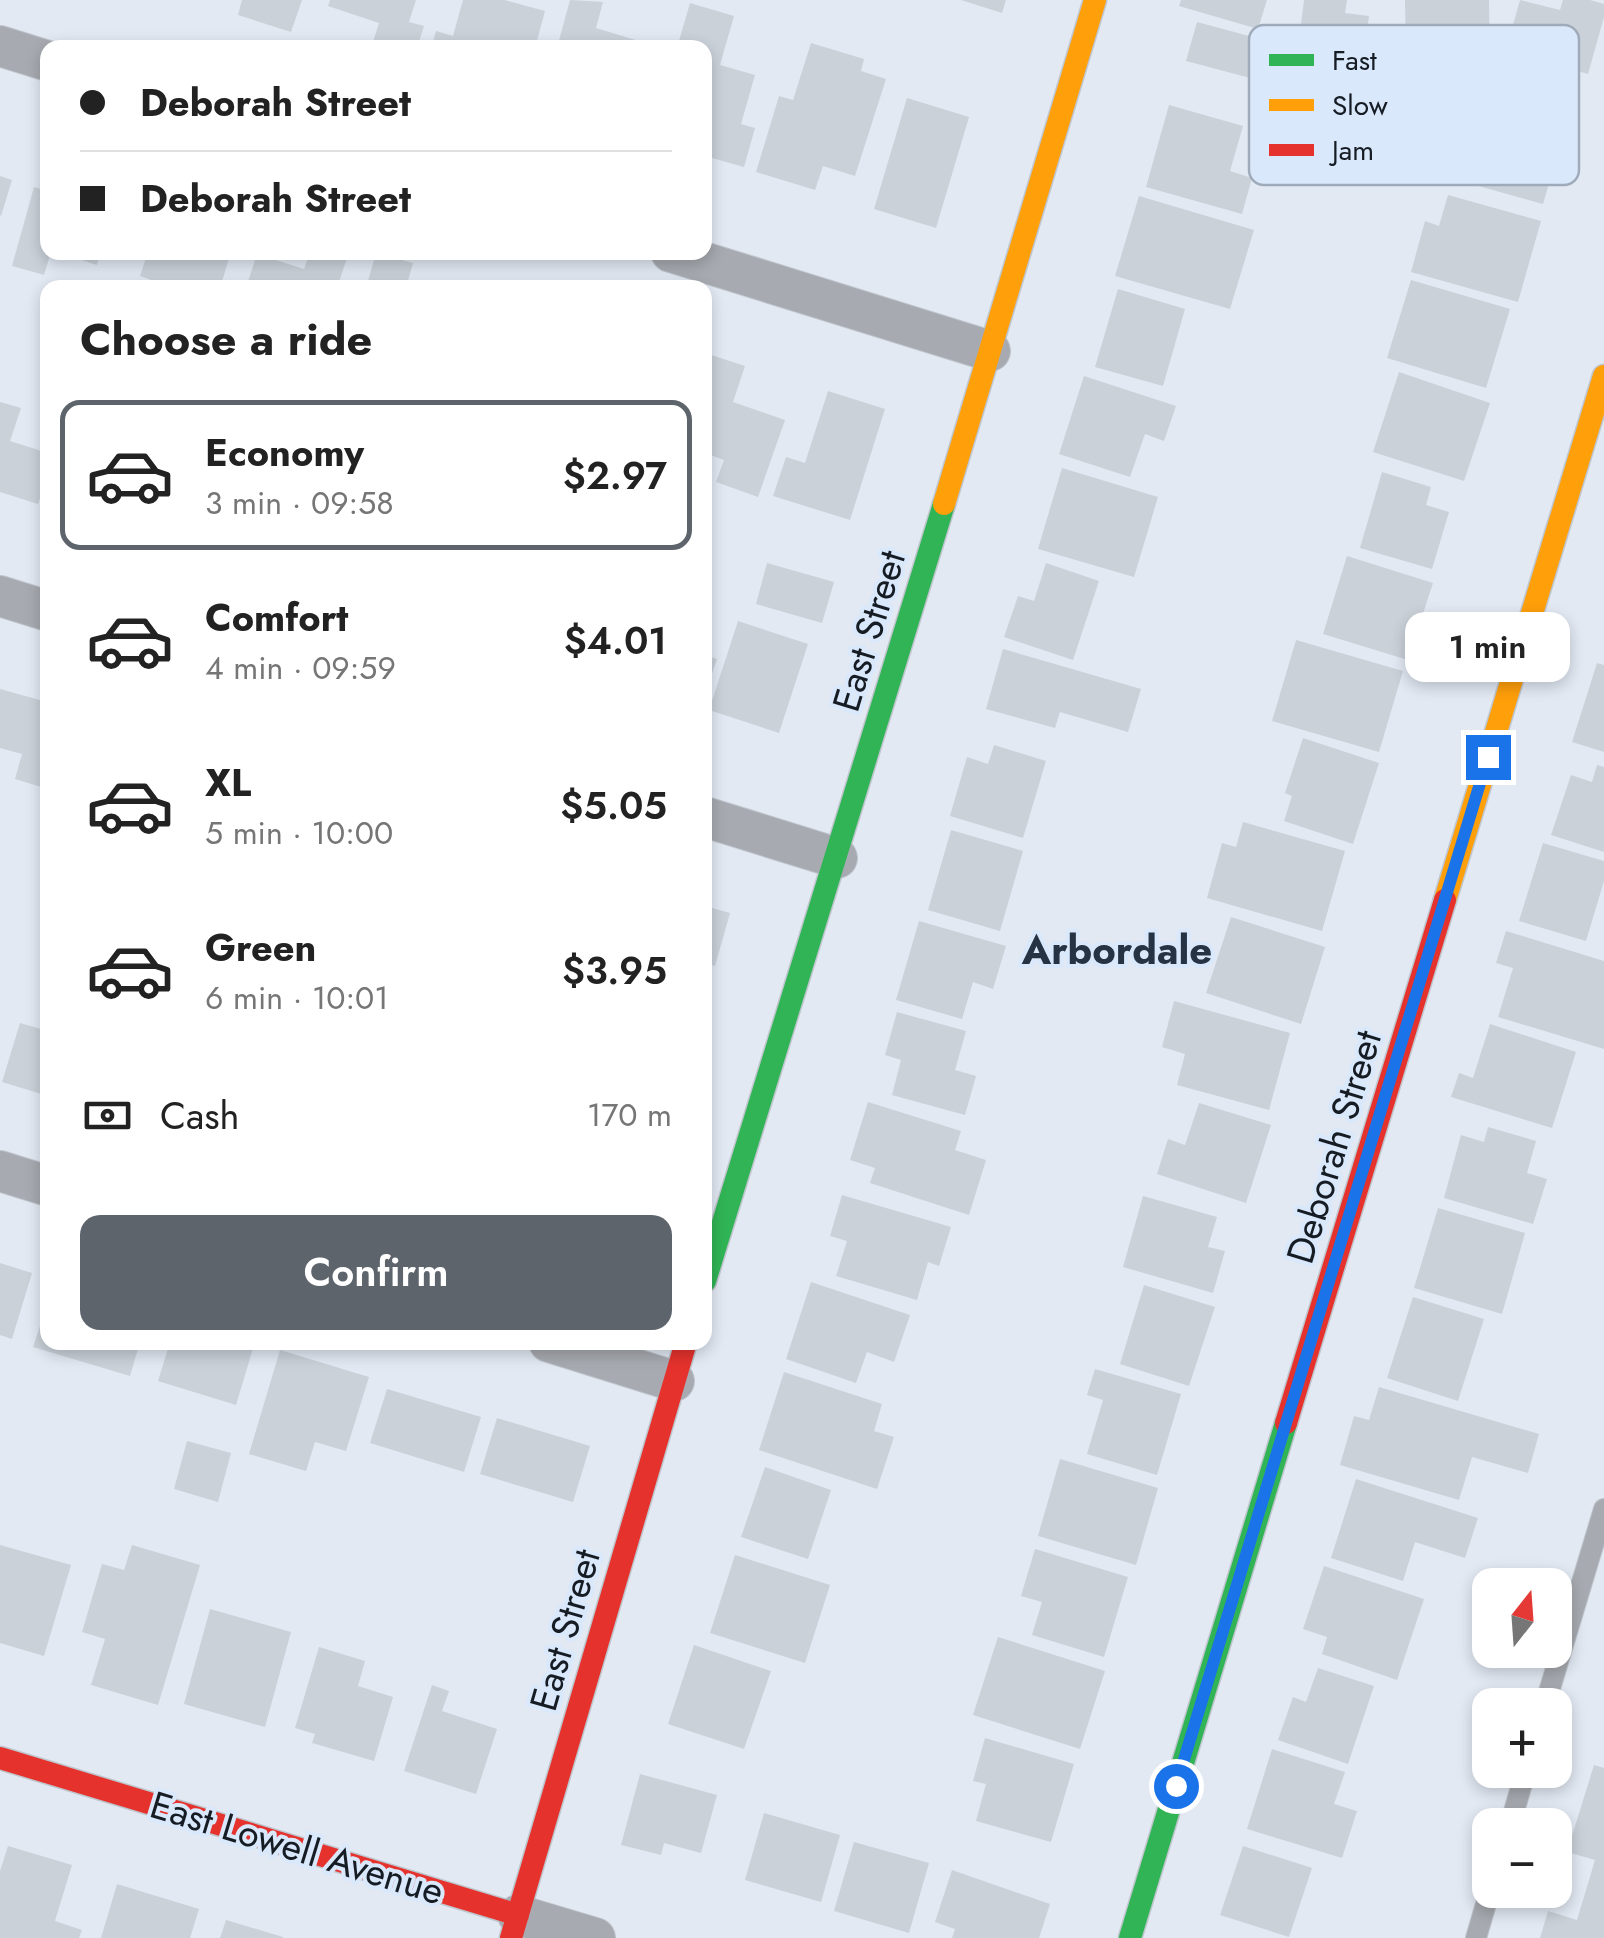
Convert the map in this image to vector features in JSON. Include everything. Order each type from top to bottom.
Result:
[{"type":"street","name":"East Street","points":[[712,1260],[1096,0]]},
{"type":"street","points":[[0,46],[40,58]]},
{"type":"street","points":[[697,260],[990,350]]},
{"type":"street","name":"Deborah Street","points":[[1130,1938],[1604,376]]},
{"type":"street","points":[[0,596],[40,608]]},
{"type":"street","points":[[712,819],[837,858]]},
{"type":"street","points":[[0,1171],[40,1184]]},
{"type":"street","points":[[575,1350],[674,1381]]},
{"type":"street","name":"East Street","points":[[514,1926],[684,1350]]},
{"type":"street","name":"East Lowell Avenue","points":[[0,1758],[514,1926],[595,1938]]},
{"type":"lane","points":[[1551,1688],[1604,1510]]},
{"type":"lane","points":[[1476,1938],[1485,1908]]},
{"type":"building","points":[[242,0],[302,0],[291,32],[238,15]]},
{"type":"building","points":[[330,0],[416,0],[409,22],[424,26],[420,40],[374,40],[379,23],[328,6]]},
{"type":"building","points":[[463,0],[504,0],[545,11],[537,40],[433,40],[436,31],[453,36]]},
{"type":"building","points":[[570,0],[603,2],[596,28],[636,40],[559,40]]},
{"type":"building","points":[[961,0],[1006,0],[1002,13]]},
{"type":"building","points":[[1181,0],[1267,0],[1259,25],[1249,26],[1179,6]]},
{"type":"building","points":[[1304,0],[1347,0],[1345,13],[1369,16],[1368,25],[1301,25]]},
{"type":"building","points":[[1405,0],[1489,0],[1489,25],[1405,25]]},
{"type":"building","points":[[1520,0],[1560,10],[1563,0],[1604,4],[1588,74],[1579,71],[1579,25],[1513,25]]},
{"type":"building","points":[[690,3],[734,16],[720,65],[755,75],[741,124],[755,128],[744,167],[712,158],[712,40],[679,40]]},
{"type":"building","points":[[1197,22],[1249,36],[1249,78],[1186,61]]},
{"type":"building","points":[[811,43],[864,59],[861,71],[886,79],[855,176],[823,166],[815,190],[756,172],[779,96],[793,100]]},
{"type":"building","points":[[907,98],[969,117],[936,228],[874,209]]},
{"type":"building","points":[[1169,105],[1243,126],[1230,171],[1249,177],[1242,214],[1146,187]]},
{"type":"building","points":[[0,176],[12,180],[1,216],[0,215]]},
{"type":"building","points":[[1475,185],[1549,185],[1543,204]]},
{"type":"building","points":[[34,187],[40,189],[40,260],[49,260],[44,275],[12,266]]},
{"type":"building","points":[[1448,195],[1541,221],[1518,302],[1411,272],[1425,221],[1439,226]]},
{"type":"building","points":[[1139,196],[1254,230],[1230,309],[1115,276]]},
{"type":"building","points":[[145,260],[229,260],[222,280],[151,280],[140,276]]},
{"type":"building","points":[[255,260],[276,260],[304,269],[307,260],[346,260],[340,280],[249,280]]},
{"type":"building","points":[[374,260],[413,263],[408,280],[368,280]]},
{"type":"building","points":[[1411,280],[1510,309],[1486,388],[1387,358]]},
{"type":"building","points":[[1118,289],[1185,309],[1163,386],[1095,367]]},
{"type":"building","points":[[712,355],[745,366],[733,402],[785,420],[758,497],[716,482],[724,460],[712,456]]},
{"type":"building","points":[[1399,372],[1490,403],[1464,481],[1373,452]]},
{"type":"building","points":[[1084,376],[1176,406],[1164,441],[1145,434],[1130,477],[1059,454]]},
{"type":"building","points":[[828,391],[885,409],[850,520],[773,496],[786,457],[805,463]]},
{"type":"building","points":[[0,402],[21,408],[10,441],[40,450],[40,498],[38,504],[0,492]]},
{"type":"building","points":[[1062,468],[1158,497],[1134,577],[1038,549]]},
{"type":"building","points":[[1382,472],[1431,487],[1426,505],[1449,512],[1432,569],[1360,548]]},
{"type":"building","points":[[1347,556],[1433,583],[1408,660],[1323,634]]},
{"type":"building","points":[[767,563],[834,582],[822,623],[756,604]]},
{"type":"building","points":[[1046,563],[1099,581],[1073,660],[1004,637],[1018,596],[1034,601]]},
{"type":"building","points":[[738,621],[808,644],[779,733],[712,711]]},
{"type":"building","points":[[1296,640],[1403,671],[1379,752],[1272,721]]},
{"type":"building","points":[[1003,649],[1141,689],[1128,732],[1060,712],[1055,728],[986,709]]},
{"type":"building","points":[[1597,663],[1604,665],[1604,752],[1572,742]]},
{"type":"building","points":[[0,689],[40,700],[40,787],[15,779],[22,754],[0,748]]},
{"type":"building","points":[[1303,738],[1379,763],[1353,844],[1284,821],[1292,796],[1285,793]]},
{"type":"building","points":[[994,745],[1046,761],[1023,838],[950,816],[967,757],[988,764]]},
{"type":"building","points":[[1597,765],[1604,767],[1604,852],[1551,835],[1571,775],[1592,782]]},
{"type":"building","points":[[1243,822],[1345,851],[1322,931],[1207,898],[1222,843],[1236,847]]},
{"type":"building","points":[[951,830],[1023,851],[1000,931],[928,910]]},
{"type":"building","points":[[1543,843],[1604,861],[1604,881],[1586,941],[1519,921]]},
{"type":"building","points":[[712,908],[730,913],[715,966],[712,965]]},
{"type":"building","points":[[1231,917],[1325,947],[1301,1024],[1206,993]]},
{"type":"building","points":[[919,921],[1006,946],[993,989],[973,982],[962,1019],[896,1000]]},
{"type":"building","points":[[1506,931],[1604,961],[1604,1049],[1498,1017],[1513,968],[1496,963]]},
{"type":"building","points":[[1174,1001],[1290,1033],[1269,1110],[1177,1085],[1185,1054],[1162,1047]]},
{"type":"building","points":[[897,1012],[966,1031],[955,1070],[976,1076],[965,1115],[892,1095],[901,1060],[885,1055]]},
{"type":"building","points":[[20,1023],[40,1029],[40,1094],[2,1082]]},
{"type":"building","points":[[1490,1024],[1576,1052],[1552,1128],[1451,1097],[1459,1073],[1473,1078]]},
{"type":"building","points":[[868,1102],[961,1131],[955,1150],[986,1160],[969,1215],[870,1183],[875,1168],[850,1160]]},
{"type":"building","points":[[1199,1103],[1271,1125],[1246,1203],[1157,1174],[1168,1139],[1185,1145]]},
{"type":"building","points":[[1488,1127],[1536,1141],[1527,1173],[1547,1179],[1533,1224],[1444,1198],[1461,1135],[1484,1142]]},
{"type":"building","points":[[842,1195],[951,1227],[939,1266],[928,1262],[917,1300],[836,1276],[847,1241],[830,1236]]},
{"type":"building","points":[[1143,1196],[1217,1217],[1208,1247],[1225,1251],[1213,1293],[1123,1267]]},
{"type":"building","points":[[1438,1208],[1525,1233],[1502,1314],[1414,1288]]},
{"type":"building","points":[[0,1263],[32,1273],[12,1339],[0,1335]]},
{"type":"building","points":[[811,1282],[910,1315],[894,1362],[867,1352],[856,1383],[786,1359]]},
{"type":"building","points":[[1144,1285],[1215,1307],[1189,1386],[1120,1364]]},
{"type":"building","points":[[1413,1297],[1484,1319],[1458,1401],[1387,1378]]},
{"type":"building","points":[[40,1326],[40,1349],[33,1347]]},
{"type":"building","points":[[43,1350],[138,1350],[130,1376]]},
{"type":"building","points":[[168,1350],[252,1350],[236,1405],[158,1381]]},
{"type":"building","points":[[280,1350],[369,1377],[346,1451],[315,1442],[306,1471],[249,1454]]},
{"type":"building","points":[[1095,1369],[1181,1394],[1157,1475],[1087,1454],[1103,1400],[1087,1395]]},
{"type":"building","points":[[784,1372],[882,1404],[874,1431],[894,1437],[877,1489],[759,1450]]},
{"type":"building","points":[[1379,1387],[1539,1434],[1528,1473],[1472,1457],[1459,1500],[1340,1465],[1354,1416],[1369,1420]]},
{"type":"building","points":[[387,1389],[481,1417],[464,1472],[370,1443]]},
{"type":"building","points":[[497,1418],[590,1446],[573,1502],[480,1474]]},
{"type":"building","points":[[187,1441],[231,1453],[218,1502],[174,1489]]},
{"type":"building","points":[[1060,1459],[1158,1488],[1136,1565],[1038,1536]]},
{"type":"building","points":[[765,1467],[831,1490],[808,1559],[741,1537]]},
{"type":"building","points":[[1356,1479],[1478,1518],[1465,1558],[1415,1542],[1403,1581],[1331,1558]]},
{"type":"building","points":[[0,1545],[71,1565],[44,1656],[0,1643]]},
{"type":"building","points":[[132,1545],[200,1565],[158,1705],[91,1685],[105,1639],[82,1632],[102,1564],[124,1570]]},
{"type":"building","points":[[1035,1549],[1128,1577],[1104,1657],[1032,1635],[1042,1602],[1021,1596]]},
{"type":"building","points":[[735,1555],[830,1585],[805,1663],[710,1633]]},
{"type":"building","points":[[1324,1566],[1424,1599],[1397,1680],[1322,1654],[1327,1637],[1303,1629]]},
{"type":"building","points":[[210,1609],[291,1632],[265,1727],[184,1704]]},
{"type":"building","points":[[998,1637],[1105,1671],[1080,1749],[973,1715]]},
{"type":"building","points":[[694,1645],[771,1671],[744,1749],[668,1724]]},
{"type":"building","points":[[319,1647],[365,1661],[358,1686],[393,1697],[374,1761],[312,1743],[315,1734],[295,1728]]},
{"type":"building","points":[[1318,1668],[1374,1686],[1348,1764],[1278,1740],[1293,1697],[1306,1702]]},
{"type":"building","points":[[432,1685],[449,1691],[442,1711],[497,1729],[476,1794],[404,1771]]},
{"type":"building","points":[[985,1738],[1074,1764],[1051,1842],[976,1821],[986,1784],[973,1781]]},
{"type":"building","points":[[1272,1749],[1345,1772],[1334,1804],[1357,1811],[1342,1858],[1247,1829]]},
{"type":"building","points":[[1594,1765],[1604,1768],[1604,1938],[1540,1938],[1548,1911],[1577,1920],[1595,1860],[1572,1853],[1572,1836]]},
{"type":"building","points":[[640,1774],[717,1795],[701,1853],[664,1843],[661,1855],[621,1845]]},
{"type":"building","points":[[764,1813],[840,1835],[821,1902],[745,1880]]},
{"type":"building","points":[[854,1842],[929,1863],[909,1933],[834,1911]]},
{"type":"building","points":[[8,1846],[72,1865],[55,1921],[82,1930],[79,1938],[0,1938],[0,1871]]},
{"type":"building","points":[[1243,1846],[1312,1868],[1289,1937],[1220,1915]]},
{"type":"building","points":[[952,1870],[1050,1904],[1039,1938],[952,1938],[955,1929],[935,1922]]},
{"type":"building","points":[[117,1884],[199,1909],[190,1938],[101,1938]]},
{"type":"building","points":[[226,1920],[283,1937],[283,1938],[220,1938]]},
{"type":"traffic: fast","points":[[712,1258],[944,504]]},
{"type":"traffic: fast","points":[[1130,1938],[1286,1423]]},
{"type":"traffic: slow","points":[[944,504],[1095,0]]},
{"type":"traffic: slow","points":[[1445,900],[1604,376]]},
{"type":"traffic: jam","points":[[1286,1423],[1445,900]]},
{"type":"traffic: jam","points":[[511,1938],[684,1350]]},
{"type":"traffic: jam","points":[[0,1758],[518,1915]]},
{"type":"district","name":"Arbordale","points":[[1117,950]]},
{"type":"route","points":[[1176,1786],[1488,757]]}]
